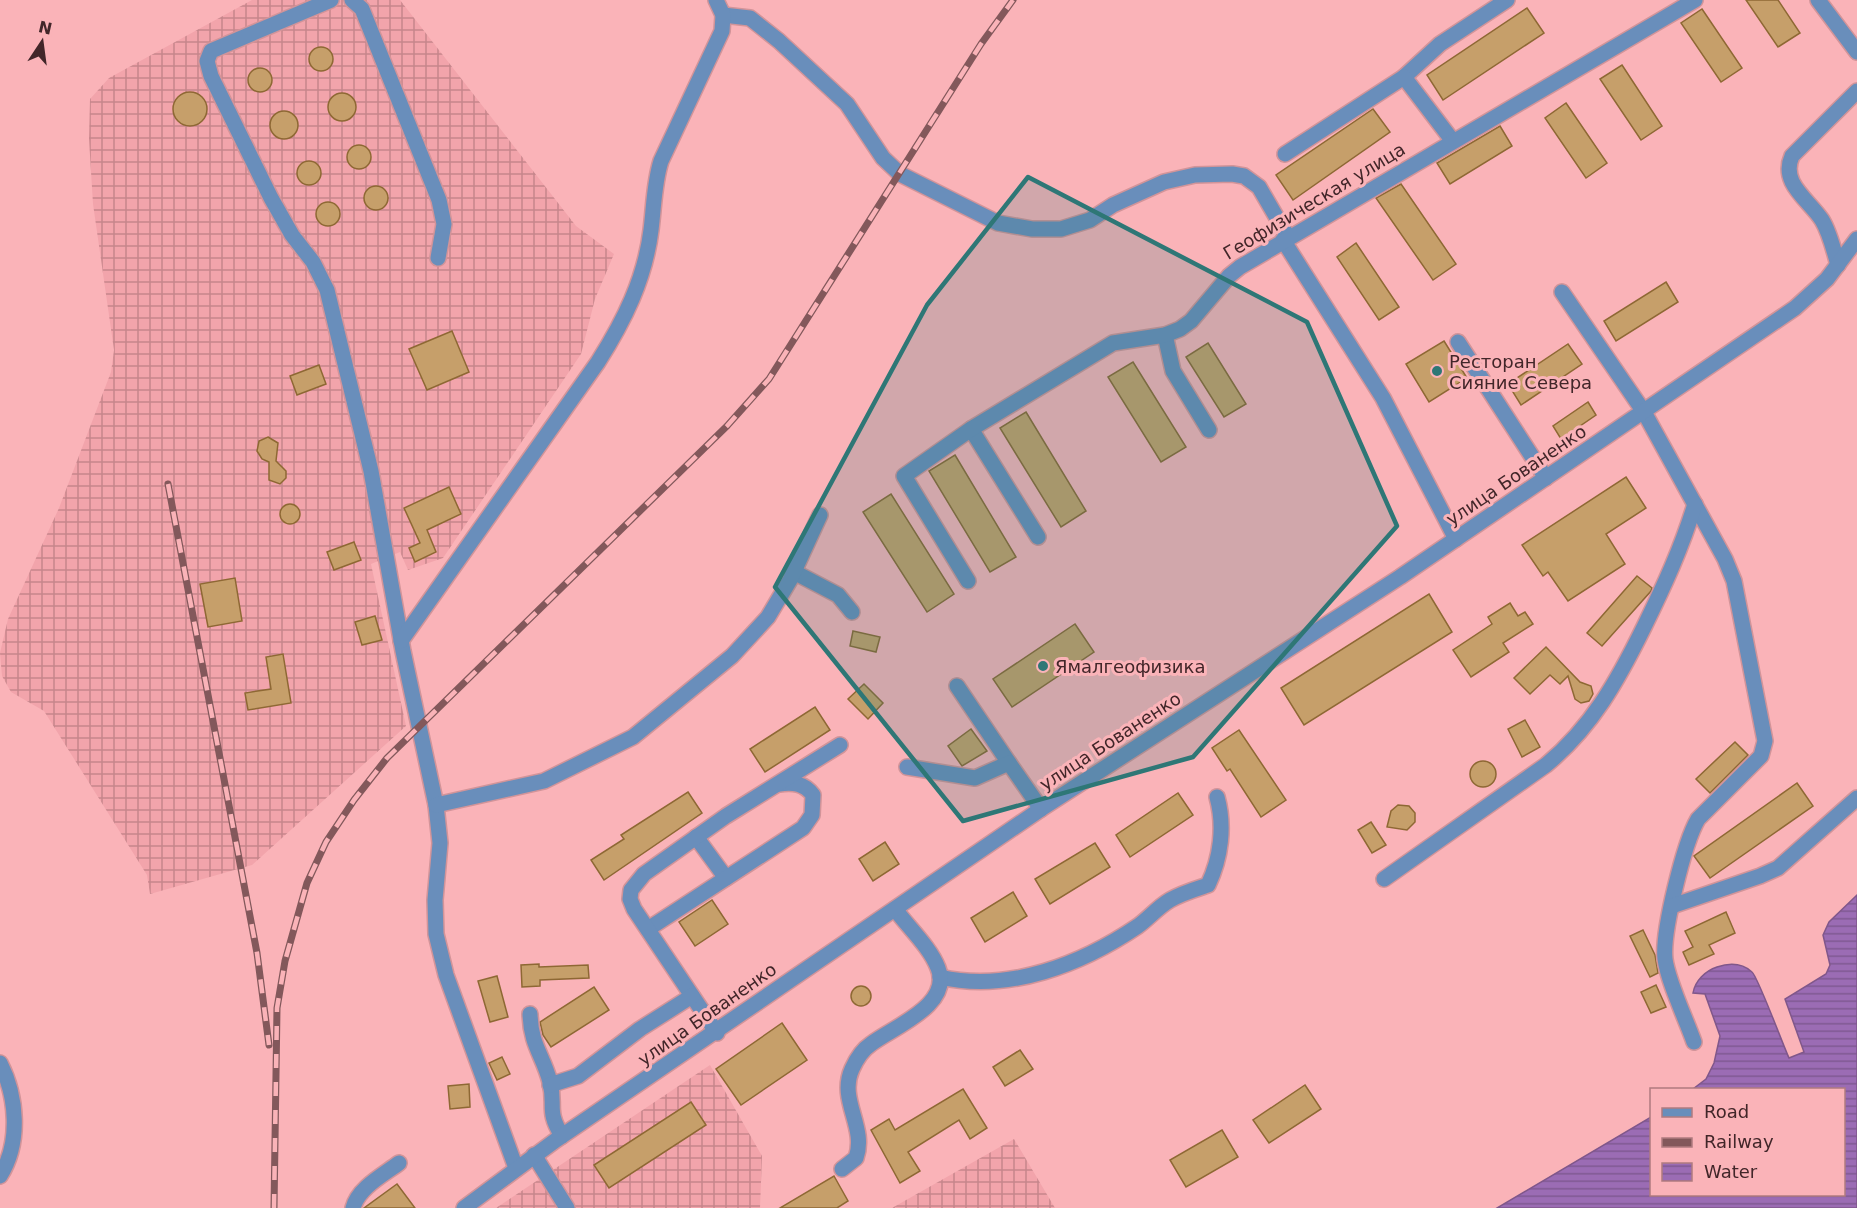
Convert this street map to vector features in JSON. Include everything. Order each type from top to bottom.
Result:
[{"type":"street","points":[[331,0],[211,51],[207,61],[211,75],[271,198],[292,235],[313,262],[327,290],[371,471],[401,640],[436,805],[440,843],[435,909],[438,945],[516,1168]]},
{"type":"street","points":[[352,0],[362,9],[439,200],[444,224],[438,258]]},
{"type":"street","points":[[401,640],[598,362],[626,313],[647,254],[656,175],[722,31],[723,15],[717,0]]},
{"type":"street","points":[[1285,154],[1404,77],[1440,44],[1507,0]]},
{"type":"street","points":[[1818,0],[1857,52]]},
{"type":"street","name":"Геофизическая улица","points":[[968,581],[903,476],[971,429],[1113,343],[1165,335],[1191,321],[1229,276],[1285,239],[1686,2]]},
{"type":"street","points":[[723,15],[750,18],[779,41],[847,104],[883,158],[900,174],[999,223],[1032,229],[1061,229],[1090,220],[1113,205],[1164,182],[1195,175],[1244,176],[1259,187],[1285,239],[1383,398],[1456,539]]},
{"type":"street","points":[[1404,77],[1452,140]]},
{"type":"street","points":[[1838,265],[1823,221],[1793,185],[1788,175],[1788,166],[1792,156],[1857,91]]},
{"type":"street","name":"улица Бованенко","points":[[464,1208],[534,1155],[717,1033],[1041,809],[1456,539],[1795,308],[1812,295],[1857,239]]},
{"type":"street","points":[[1562,292],[1644,412],[1734,581],[1765,741],[1761,756],[1698,819],[1691,831],[1672,906],[1665,960],[1694,1042]]},
{"type":"street","points":[[1165,335],[1173,371],[1209,430]]},
{"type":"street","points":[[1458,342],[1546,478]]},
{"type":"street","points":[[971,429],[1038,537]]},
{"type":"street","points":[[1384,879],[1546,765],[1581,732],[1606,700],[1642,632],[1672,571],[1695,504]]},
{"type":"street","points":[[436,805],[544,781],[633,737],[732,656],[768,616],[794,572],[820,515]]},
{"type":"street","points":[[794,572],[838,595],[852,612]]},
{"type":"street","points":[[957,686],[1041,809]]},
{"type":"street","points":[[717,1033],[634,909],[631,890],[644,873],[776,784],[840,745]]},
{"type":"street","points":[[907,767],[975,778],[1009,763]]},
{"type":"street","points":[[648,929],[803,828],[812,815],[815,804],[813,795],[808,788],[789,783],[776,784]]},
{"type":"street","points":[[940,977],[974,982],[1022,976],[1067,966],[1138,926],[1168,900],[1208,885],[1213,874],[1222,827],[1217,797]]},
{"type":"street","points":[[1672,906],[1778,868],[1857,798]]},
{"type":"street","points":[[696,837],[726,878]]},
{"type":"street","points":[[842,1169],[856,1158],[860,1140],[848,1098],[851,1071],[869,1045],[926,1009],[938,989],[940,977],[932,958],[895,909]]},
{"type":"street","points":[[550,1085],[578,1076],[640,1029],[692,996]]},
{"type":"street","points":[[530,1014],[535,1049],[550,1085],[552,1120],[562,1136]]},
{"type":"street","points":[[0,1063],[11,1090],[14,1114],[9,1158],[0,1176]]},
{"type":"street","points":[[534,1155],[567,1208]]},
{"type":"street","points":[[353,1208],[355,1199],[399,1163]]},
{"type":"highlighted area","points":[[1028,177],[1307,322],[1397,526],[1193,757],[963,821],[775,587],[927,305]]},
{"type":"shaded area","points":[[252,0],[400,0],[576,226],[614,254],[595,299],[581,354],[443,558],[408,570],[400,552],[371,564],[406,726],[252,865],[150,894],[147,875],[44,711],[11,692],[2,676],[0,653],[8,619],[59,508],[111,372],[114,350],[93,204],[89,139],[90,99],[109,78]]},
{"type":"shaded area","points":[[710,1065],[762,1156],[760,1208],[496,1208]]},
{"type":"shaded area","points":[[1014,1139],[1055,1208],[892,1208]]},
{"type":"water","points":[[1857,895],[1857,1208],[1497,1208],[1650,1118],[1650,1196],[1845,1196],[1845,1088],[1694,1088],[1706,1079],[1714,1063],[1720,1036],[1705,994],[1693,993],[1698,981],[1713,969],[1722,966],[1740,965],[1748,969],[1755,977],[1789,1058],[1804,1052],[1785,999],[1826,974],[1830,965],[1823,935],[1829,922]]},
{"type":"building","points":[[1746,0],[1778,0],[1800,33],[1778,47]]},
{"type":"building","points":[[1527,8],[1544,33],[1443,100],[1427,75]]},
{"type":"building","points":[[1702,9],[1742,68],[1721,82],[1681,23]]},
{"type":"building","points":[[321,47],[330,50],[333,59],[330,68],[321,71],[312,68],[309,59],[312,50]]},
{"type":"building","points":[[1622,65],[1662,126],[1641,140],[1600,79]]},
{"type":"building","points":[[260,68],[269,71],[272,80],[269,89],[260,92],[251,89],[248,80],[251,71]]},
{"type":"building","points":[[190,92],[202,97],[207,109],[202,121],[190,126],[178,121],[173,109],[178,97]]},
{"type":"building","points":[[342,93],[352,97],[356,107],[352,117],[342,121],[332,117],[328,107],[332,97]]},
{"type":"building","points":[[1566,103],[1607,163],[1586,178],[1545,118]]},
{"type":"building","points":[[1373,109],[1390,132],[1293,200],[1276,175]]},
{"type":"building","points":[[284,111],[294,115],[298,125],[294,135],[284,139],[274,135],[270,125],[274,115]]},
{"type":"building","points":[[1500,126],[1512,146],[1450,184],[1437,163]]},
{"type":"building","points":[[359,145],[368,148],[371,157],[368,166],[359,169],[350,166],[347,157],[350,148]]},
{"type":"building","points":[[309,161],[318,164],[321,173],[318,182],[309,185],[300,182],[297,173],[300,164]]},
{"type":"building","points":[[1401,184],[1456,264],[1433,280],[1376,198]]},
{"type":"building","points":[[376,186],[385,189],[388,198],[385,207],[376,210],[367,207],[364,198],[367,189]]},
{"type":"building","points":[[328,202],[337,205],[340,214],[337,223],[328,226],[319,223],[316,214],[319,205]]},
{"type":"building","points":[[1356,243],[1399,307],[1379,320],[1337,257]]},
{"type":"building","points":[[1666,282],[1678,302],[1616,341],[1604,321]]},
{"type":"building","points":[[452,331],[469,372],[427,390],[409,349]]},
{"type":"building","name":"Ресторан Сияние Севера","points":[[1444,341],[1467,378],[1429,402],[1406,364]]},
{"type":"building","points":[[1208,343],[1246,404],[1224,417],[1186,357]]},
{"type":"building","points":[[1568,344],[1582,364],[1521,405],[1508,384]]},
{"type":"building","points":[[1133,362],[1186,447],[1161,462],[1108,377]]},
{"type":"building","points":[[319,365],[326,384],[297,395],[290,376]]},
{"type":"building","points":[[1588,402],[1596,415],[1561,439],[1553,426]]},
{"type":"building","points":[[1026,412],[1086,511],[1061,527],[1000,428]]},
{"type":"building","points":[[268,437],[278,443],[276,461],[286,471],[286,478],[280,484],[269,480],[269,462],[262,459],[257,451],[259,441]]},
{"type":"building","points":[[955,455],[1016,557],[990,572],[929,471]]},
{"type":"building","points":[[1626,477],[1646,508],[1606,534],[1625,564],[1568,601],[1548,572],[1543,576],[1522,545]]},
{"type":"building","points":[[449,487],[461,514],[427,530],[436,552],[415,562],[409,548],[420,543],[404,508]]},
{"type":"building","points":[[891,494],[954,594],[927,612],[863,512]]},
{"type":"building","points":[[290,504],[297,507],[300,514],[297,521],[290,524],[283,521],[280,514],[283,507]]},
{"type":"building","points":[[354,542],[361,560],[334,570],[327,552]]},
{"type":"building","points":[[1637,576],[1652,588],[1651,591],[1602,646],[1587,633]]},
{"type":"building","points":[[235,578],[242,621],[208,627],[200,584]]},
{"type":"building","points":[[1429,594],[1452,632],[1304,725],[1281,688]]},
{"type":"building","points":[[1510,603],[1518,616],[1525,612],[1533,624],[1503,643],[1509,652],[1471,677],[1453,650],[1492,624],[1488,617]]},
{"type":"building","points":[[375,616],[382,640],[362,645],[355,622]]},
{"type":"building","name":"Ямалгеофизика","points":[[1075,624],[1094,652],[1012,707],[993,679]]},
{"type":"building","points":[[853,631],[880,637],[876,652],[850,646]]},
{"type":"building","points":[[1546,647],[1580,682],[1591,686],[1593,694],[1589,701],[1581,703],[1575,699],[1568,676],[1560,684],[1550,675],[1530,694],[1514,678]]},
{"type":"building","points":[[283,654],[291,703],[248,710],[245,693],[271,689],[266,657]]},
{"type":"building","points":[[864,684],[883,703],[868,719],[848,699]]},
{"type":"building","points":[[815,707],[830,730],[765,772],[750,749]]},
{"type":"building","points":[[1525,720],[1540,747],[1522,757],[1508,729]]},
{"type":"building","points":[[971,729],[987,751],[962,766],[948,746]]},
{"type":"building","points":[[1239,730],[1286,800],[1261,817],[1230,769],[1227,771],[1212,748]]},
{"type":"building","points":[[1735,742],[1748,755],[1710,793],[1696,779]]},
{"type":"building","points":[[1483,761],[1492,765],[1496,774],[1492,783],[1483,787],[1474,783],[1470,774],[1474,765]]},
{"type":"building","points":[[1797,783],[1813,806],[1710,878],[1694,856]]},
{"type":"building","points":[[688,792],[702,813],[604,880],[591,860],[624,839],[621,835]]},
{"type":"building","points":[[1178,793],[1193,815],[1130,857],[1116,835]]},
{"type":"building","points":[[1398,805],[1409,806],[1415,813],[1415,822],[1407,830],[1387,827],[1391,811]]},
{"type":"building","points":[[1371,822],[1386,845],[1372,853],[1358,830]]},
{"type":"building","points":[[885,842],[899,864],[873,881],[859,859]]},
{"type":"building","points":[[1095,843],[1110,867],[1050,904],[1035,879]]},
{"type":"building","points":[[1013,892],[1027,916],[985,942],[971,918]]},
{"type":"building","points":[[712,900],[728,924],[695,946],[679,922]]},
{"type":"building","points":[[1726,912],[1735,933],[1709,945],[1714,954],[1689,965],[1683,952],[1693,947],[1685,931]]},
{"type":"building","points":[[1643,930],[1655,955],[1658,973],[1650,977],[1630,936]]},
{"type":"building","points":[[539,964],[539,967],[588,965],[589,978],[540,980],[540,986],[522,987],[521,965]]},
{"type":"building","points":[[497,976],[508,1017],[490,1022],[478,981]]},
{"type":"building","points":[[1656,985],[1666,1007],[1651,1013],[1641,992]]},
{"type":"building","points":[[857,986],[865,986],[871,992],[871,1000],[865,1006],[857,1006],[851,1000],[851,992]]},
{"type":"building","points":[[594,987],[609,1010],[551,1047],[543,1035],[540,1022]]},
{"type":"building","points":[[782,1023],[807,1060],[741,1105],[716,1069]]},
{"type":"building","points":[[1020,1050],[1033,1069],[1005,1086],[993,1067]]},
{"type":"building","points":[[502,1057],[510,1074],[497,1080],[489,1063]]},
{"type":"building","points":[[469,1084],[470,1107],[450,1109],[448,1086]]},
{"type":"building","points":[[1305,1085],[1321,1109],[1269,1143],[1253,1120]]},
{"type":"building","points":[[963,1089],[987,1128],[970,1139],[959,1120],[908,1152],[920,1171],[900,1183],[871,1130],[889,1119],[895,1130]]},
{"type":"building","points":[[691,1102],[706,1125],[609,1188],[594,1165]]},
{"type":"building","points":[[1222,1130],[1238,1157],[1186,1187],[1170,1160]]},
{"type":"building","points":[[834,1176],[848,1201],[837,1208],[780,1208]]},
{"type":"building","points":[[397,1184],[415,1208],[364,1208]]},
{"type":"railway","points":[[274,1208],[277,1008],[285,961],[307,883],[326,842],[354,800],[387,758],[727,426],[769,379],[981,44],[1013,0]]},
{"type":"railway","points":[[168,484],[257,953],[269,1045]]},
{"type":"place","name":"Ресторан Сияние Севера","points":[[1437,371]]},
{"type":"place","name":"Ямалгеофизика","points":[[1043,666]]}]
